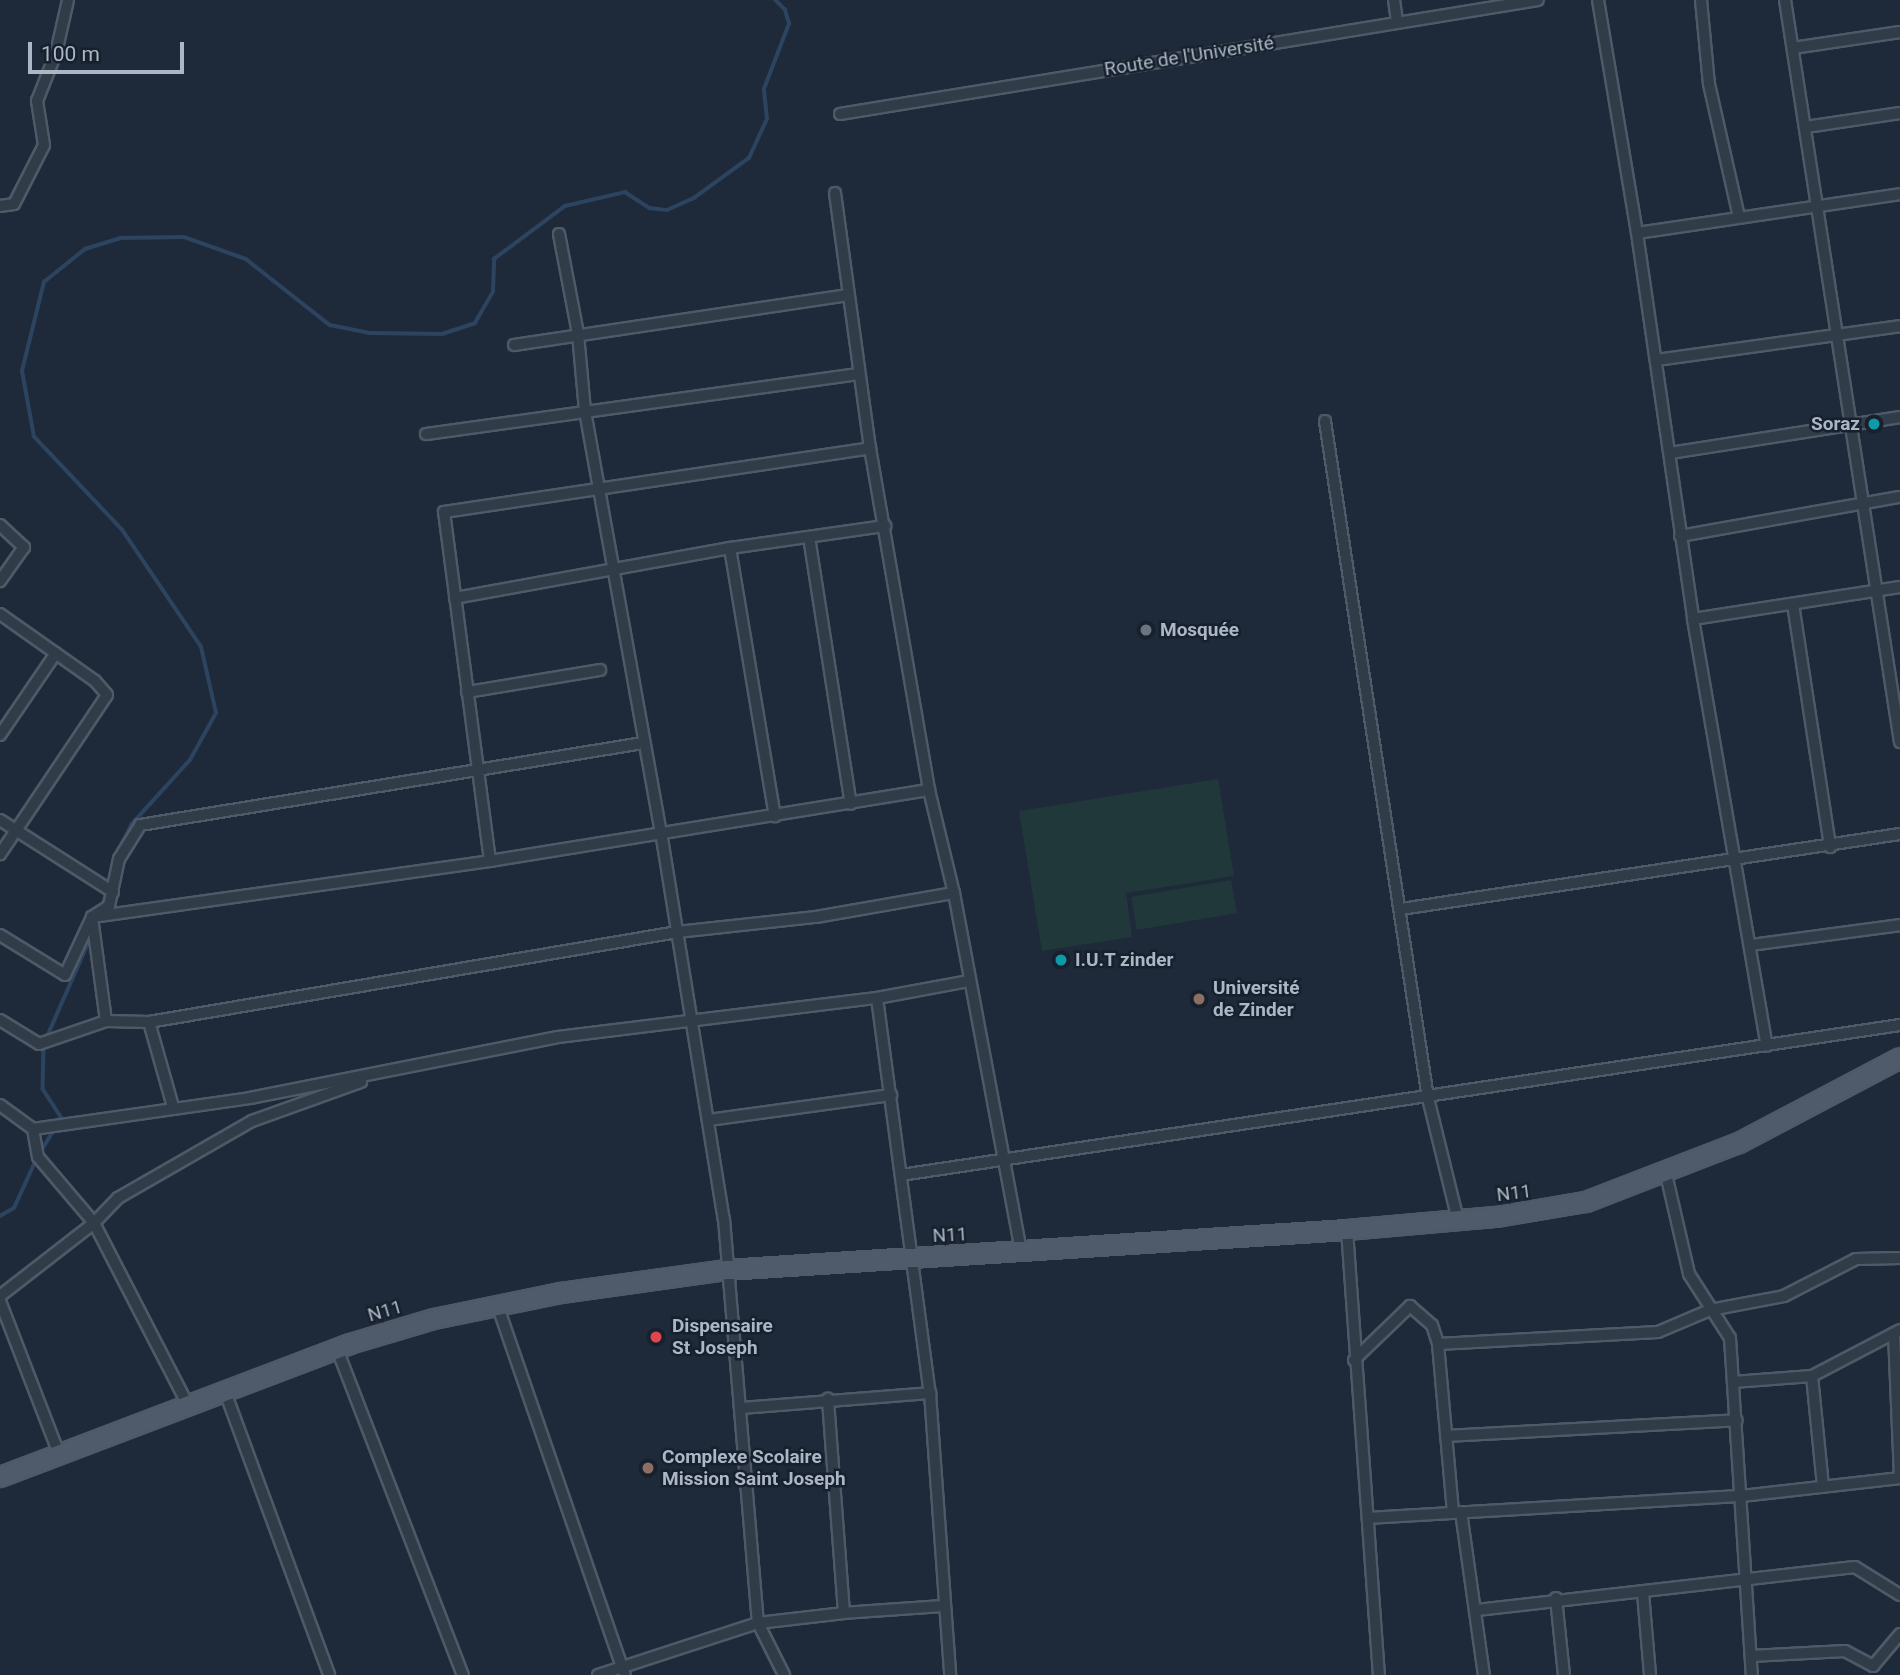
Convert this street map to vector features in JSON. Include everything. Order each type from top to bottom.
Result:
[{"type":"main road","name":"N11","points":[[0,1477],[224,1388],[337,1349],[497,1304],[727,1270],[1347,1230],[1458,1220],[1586,1202],[1667,1174],[1739,1143],[1900,1058]]},
{"type":"street","points":[[0,206],[14,204],[44,145],[37,101],[56,53],[68,0]]},
{"type":"street","points":[[1394,0],[1397,22]]},
{"type":"street","name":"Route de l'Université","points":[[840,114],[1397,22],[1490,4],[1538,0]]},
{"type":"street","points":[[1598,0],[1637,233],[1693,619],[1738,861],[1768,1045]]},
{"type":"street","points":[[1701,0],[1709,83],[1739,217]]},
{"type":"street","points":[[1785,0],[1818,205],[1849,425],[1864,503],[1875,591],[1895,689],[1900,741]]},
{"type":"street","points":[[1793,48],[1900,32]]},
{"type":"street","points":[[1806,127],[1900,113]]},
{"type":"street","points":[[835,193],[870,448],[886,526],[929,790],[954,893],[968,981],[1006,1161],[1021,1252]]},
{"type":"street","points":[[1637,233],[1900,194]]},
{"type":"street","points":[[559,233],[578,334],[584,411],[615,568],[643,743],[661,832],[689,1020],[708,1120],[727,1270],[758,1623],[784,1675]]},
{"type":"street","points":[[514,345],[848,295]]},
{"type":"street","points":[[1656,360],[1900,326]]},
{"type":"street","points":[[426,434],[859,374]]},
{"type":"street","points":[[1670,453],[1900,417]]},
{"type":"street","points":[[1325,421],[1428,1098],[1458,1220]]},
{"type":"street","points":[[490,861],[444,512],[870,448]]},
{"type":"street","points":[[1680,536],[1900,497]]},
{"type":"street","points":[[0,525],[24,547],[0,581]]},
{"type":"street","points":[[455,598],[730,548],[886,526]]},
{"type":"street","points":[[809,537],[851,804]]},
{"type":"street","points":[[730,548],[775,816]]},
{"type":"street","points":[[1693,619],[1900,587]]},
{"type":"street","points":[[1793,604],[1830,847]]},
{"type":"street","points":[[0,614],[95,681],[107,699],[0,855]]},
{"type":"street","points":[[0,735],[56,653]]},
{"type":"street","points":[[467,692],[600,670]]},
{"type":"street","points":[[0,935],[65,975],[92,918],[109,906],[119,859],[140,825],[477,767],[643,743]]},
{"type":"street","points":[[92,918],[490,861],[929,790]]},
{"type":"street","points":[[0,820],[113,892]]},
{"type":"street","points":[[1401,909],[1738,861],[1900,834]]},
{"type":"street","points":[[0,1020],[39,1044],[106,1021],[149,1022],[677,932],[816,917],[954,893]]},
{"type":"street","points":[[92,918],[106,1021]]},
{"type":"street","points":[[1751,945],[1900,925]]},
{"type":"street","points":[[33,1129],[250,1098],[503,1046],[689,1020],[877,998],[968,981]]},
{"type":"street","points":[[877,998],[914,1258],[930,1394],[950,1675]]},
{"type":"street","points":[[149,1022],[173,1107]]},
{"type":"street","points":[[901,1175],[1900,1026]]},
{"type":"street","points":[[0,1296],[94,1223],[118,1198],[252,1121],[397,1069]]},
{"type":"street","points":[[708,1120],[891,1095]]},
{"type":"street","points":[[0,1105],[33,1129],[38,1157],[94,1223],[187,1403]]},
{"type":"street","points":[[1667,1174],[1689,1274],[1730,1338],[1752,1675]]},
{"type":"street","points":[[1347,1230],[1354,1360],[1379,1675]]},
{"type":"street","points":[[1438,1344],[1658,1332],[1710,1310],[1784,1296],[1856,1259],[1900,1258]]},
{"type":"street","points":[[0,1301],[59,1454]]},
{"type":"street","points":[[497,1304],[623,1670]]},
{"type":"street","points":[[1354,1360],[1410,1306],[1432,1325],[1438,1344],[1446,1436],[1457,1512],[1477,1610],[1483,1675]]},
{"type":"street","points":[[1368,1518],[1742,1496],[1900,1478],[1897,1332],[1812,1376],[1733,1382]]},
{"type":"street","points":[[337,1349],[463,1675]]},
{"type":"street","points":[[1812,1376],[1823,1486]]},
{"type":"street","points":[[224,1388],[329,1675]]},
{"type":"street","points":[[740,1408],[828,1399],[930,1394]]},
{"type":"street","points":[[828,1399],[844,1613]]},
{"type":"street","points":[[1446,1436],[1737,1420]]},
{"type":"street","points":[[1477,1610],[1556,1598],[1643,1593],[1854,1567],[1900,1595]]},
{"type":"street","points":[[1643,1593],[1650,1675]]},
{"type":"street","points":[[1556,1598],[1564,1675]]},
{"type":"street","points":[[598,1675],[623,1670],[758,1623],[844,1613],[945,1606]]},
{"type":"street","points":[[1871,1675],[1900,1634]]},
{"type":"street","points":[[1751,1656],[1845,1651],[1867,1665],[1877,1664]]},
{"type":"green space","points":[[1218,779],[1234,876],[1126,893],[1132,937],[1042,951],[1019,811]]},
{"type":"green space","points":[[1231,880],[1237,913],[1137,930],[1131,897]]},
{"type":"waterway","points":[[117,853],[131,825],[190,760],[216,713],[201,647],[122,530],[34,437],[22,371],[44,282],[85,249],[120,238],[184,237],[246,259],[330,325],[370,333],[442,334],[475,323],[493,292],[494,259],[565,206],[625,192],[650,208],[667,210],[694,198],[749,158],[767,119],[764,89],[789,24],[785,10],[775,0]]},
{"type":"waterway","points":[[102,907],[107,891]]},
{"type":"waterway","points":[[46,1039],[92,934]]},
{"type":"waterway","points":[[44,1046],[43,1089],[61,1117],[58,1123]]},
{"type":"waterway","points":[[40,1153],[54,1130]]},
{"type":"waterway","points":[[0,1216],[14,1208],[36,1160]]},
{"type":"place","name":"Soraz","points":[[1874,424]]},
{"type":"place","name":"Mosquée","points":[[1146,630]]},
{"type":"place","name":"I.U.T zinder","points":[[1061,960]]},
{"type":"place","name":"Université de Zinder","points":[[1199,999]]},
{"type":"place","name":"Dispensaire St Joseph","points":[[656,1337]]},
{"type":"place","name":"Complexe Scolaire Mission Saint Joseph","points":[[648,1468]]}]
